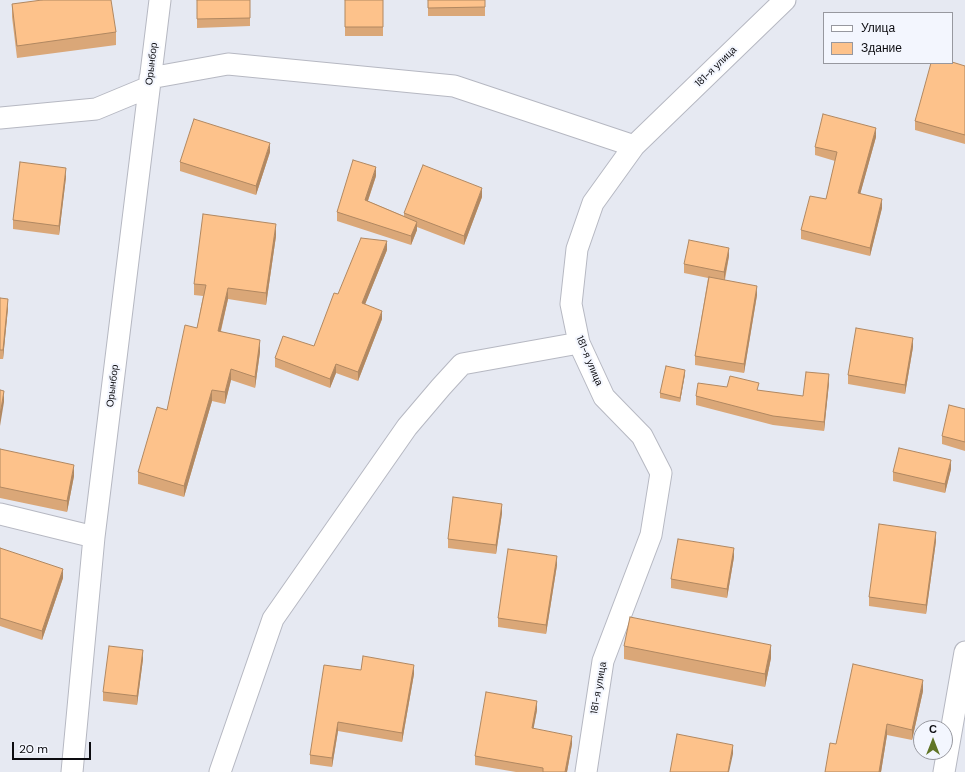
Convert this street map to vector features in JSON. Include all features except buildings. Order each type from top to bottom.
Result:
[{"type":"street","name":"Орынбор","points":[[72,772],[94,537],[160,0]]},
{"type":"street","name":"181-я улица","points":[[586,772],[603,661],[651,535],[661,473],[642,436],[604,397],[579,343],[571,304],[577,249],[593,203],[634,146],[785,0]]},
{"type":"street","points":[[0,118],[96,109],[150,82],[228,64],[454,86],[634,146]]},
{"type":"street","points":[[220,772],[273,618],[407,427],[462,364],[579,343]]},
{"type":"street","points":[[0,514],[94,537]]},
{"type":"street","points":[[944,772],[965,652]]}]
